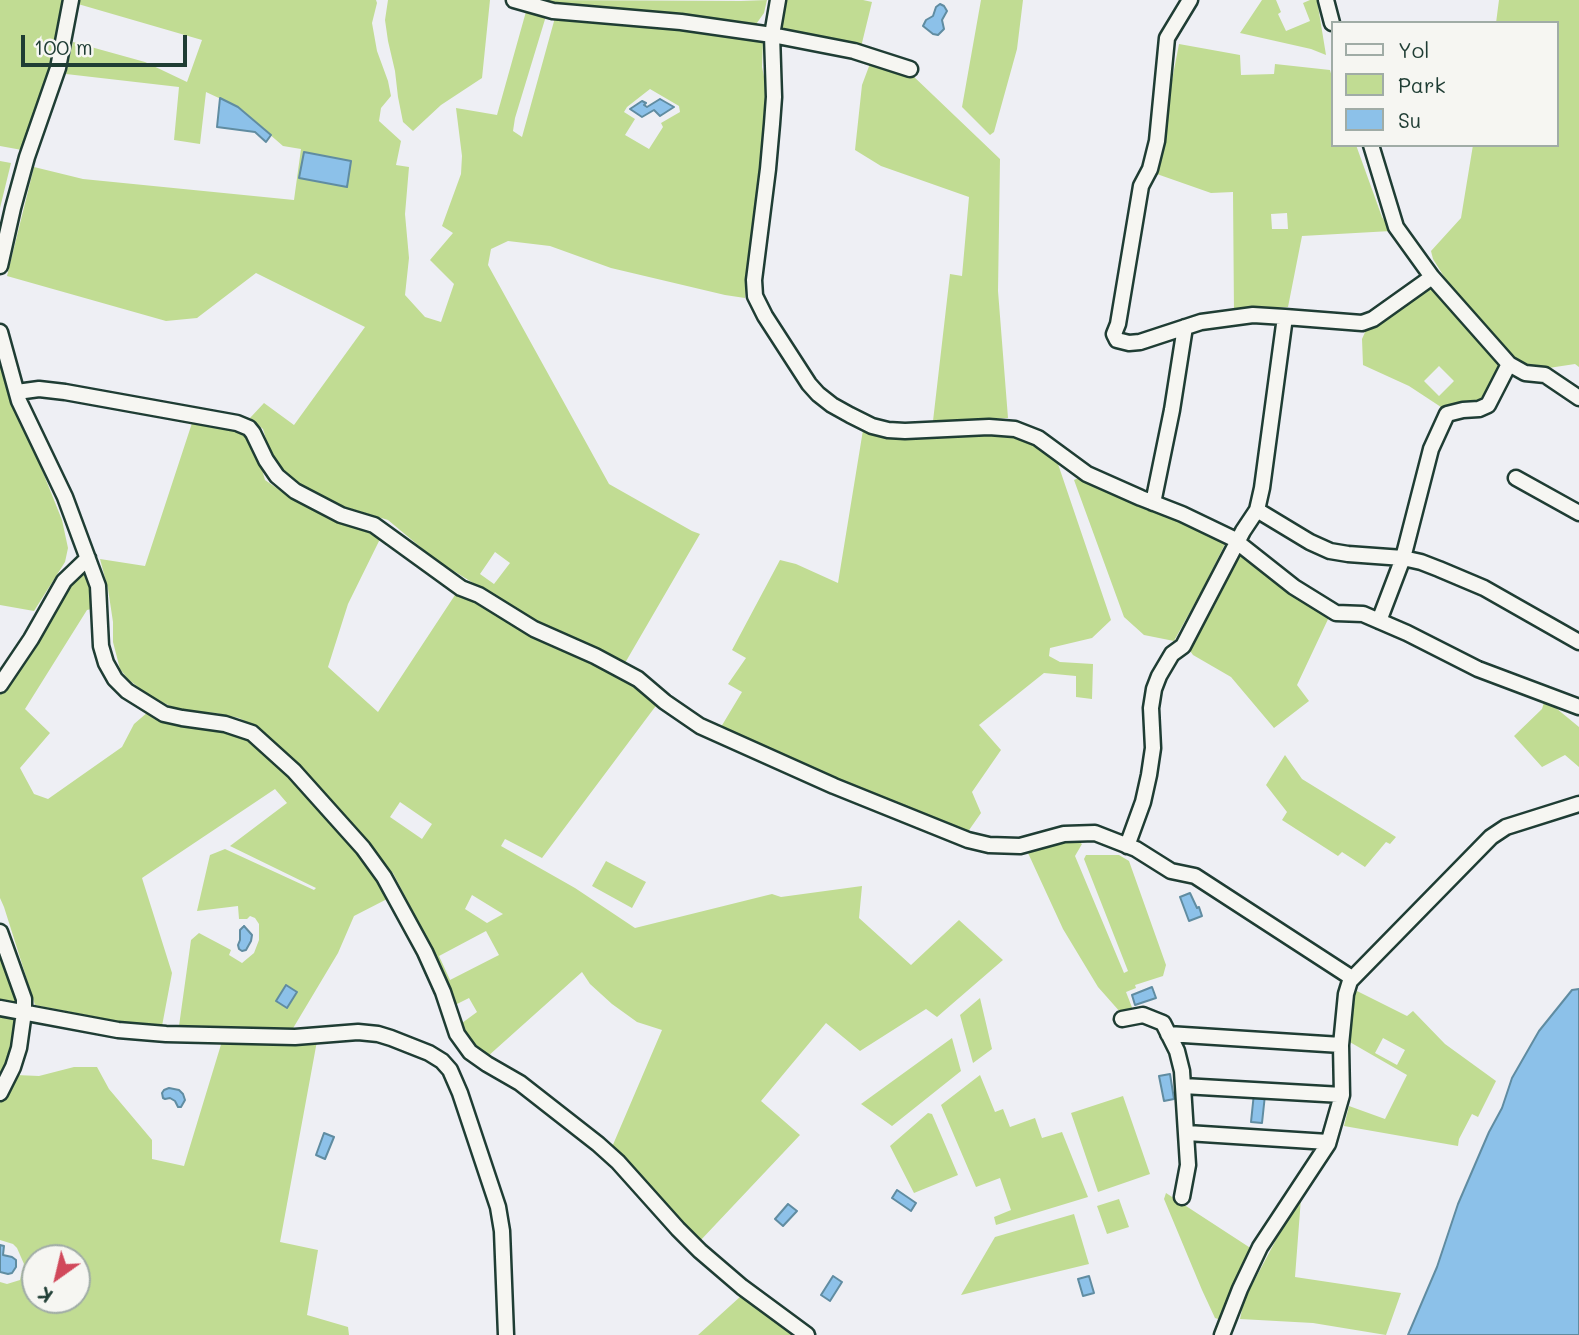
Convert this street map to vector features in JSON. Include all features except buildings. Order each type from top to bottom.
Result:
[{"type":"street","points":[[0,266],[27,157],[58,68],[71,0]]},
{"type":"street","points":[[514,0],[553,11],[681,22],[772,35],[854,51],[910,69]]},
{"type":"street","points":[[778,0],[772,35],[772,124],[754,280],[755,296],[765,316],[818,394],[832,405],[872,426],[888,430],[989,427],[1016,429],[1038,438],[1087,474],[1232,538],[1294,587],[1336,613],[1363,614],[1478,669],[1579,707]]},
{"type":"street","points":[[1190,0],[1167,38],[1157,141],[1150,169],[1141,186],[1118,324],[1114,334],[1116,340],[1140,342],[1201,322],[1244,316],[1362,323],[1432,277]]},
{"type":"street","points":[[1326,0],[1331,21]]},
{"type":"street","points":[[1372,147],[1396,227],[1432,277],[1509,364],[1525,373],[1545,375],[1579,398]]},
{"type":"street","points":[[1127,846],[1143,802],[1149,775],[1153,748],[1152,708],[1154,689],[1159,676],[1172,654],[1183,646],[1257,510],[1285,317]]},
{"type":"street","points":[[1153,503],[1185,327]]},
{"type":"street","points":[[0,332],[19,401],[65,497],[98,586],[101,646],[115,679],[127,691],[164,714],[225,724],[252,733],[294,771],[363,848],[384,877],[425,952],[443,992],[457,1034],[470,1052],[520,1083],[598,1144],[700,1251],[742,1287],[807,1335]]},
{"type":"street","points":[[1379,621],[1403,558],[1432,449],[1447,414],[1488,405],[1509,364]]},
{"type":"street","points":[[17,392],[39,389],[65,392],[237,423],[249,428],[277,476],[295,491],[341,515],[374,525],[461,589],[479,595],[534,629],[638,679],[700,726],[834,786],[968,840],[989,845],[1020,846],[1064,834],[1095,833],[1136,849],[1171,871],[1195,876],[1352,978]]},
{"type":"street","points":[[1516,478],[1579,513]]},
{"type":"street","points":[[1257,510],[1330,551],[1421,562],[1484,588],[1579,642]]},
{"type":"street","points":[[0,685],[64,581],[88,558]]},
{"type":"street","points":[[1222,1335],[1260,1247],[1328,1142],[1342,1095],[1341,1045],[1346,994],[1352,978],[1491,836],[1506,827],[1579,804]]},
{"type":"street","points":[[0,932],[24,999],[19,1048],[0,1093]]},
{"type":"street","points":[[0,1008],[106,1028],[166,1034],[295,1037],[343,1032],[378,1034],[429,1053],[442,1061],[450,1070],[460,1093],[498,1207],[502,1231],[506,1335]]},
{"type":"street","points":[[1122,1019],[1143,1015],[1163,1023],[1177,1051],[1182,1071],[1188,1166],[1182,1197]]},
{"type":"street","points":[[1168,1034],[1341,1045]]},
{"type":"street","points":[[450,1070],[470,1052]]},
{"type":"street","points":[[1183,1086],[1342,1095]]},
{"type":"street","points":[[1186,1133],[1328,1142]]},
{"type":"green space","points":[[0,0],[67,0],[55,65],[22,150],[0,146]]},
{"type":"green space","points":[[79,0],[376,0],[372,23],[377,51],[391,96],[381,108],[379,121],[401,141],[396,165],[409,167],[405,214],[409,258],[405,295],[425,317],[441,322],[454,284],[430,260],[453,233],[442,226],[461,174],[462,156],[456,108],[497,115],[527,8],[546,16],[515,118],[513,131],[522,137],[556,14],[763,40],[762,67],[768,96],[745,298],[611,268],[550,246],[508,241],[491,249],[488,265],[609,484],[700,534],[625,663],[512,607],[436,560],[388,520],[339,505],[289,479],[275,468],[263,429],[250,418],[264,403],[294,425],[365,327],[256,273],[197,318],[166,321],[7,276],[34,167],[83,179],[294,200],[301,149],[283,146],[238,107],[206,92],[200,144],[174,140],[179,87],[66,74],[73,42],[145,62],[187,82],[202,40],[78,4]],"holes":[[[650,89],[679,106],[680,112],[661,123],[663,127],[649,149],[625,135],[635,119],[624,112]],[[495,552],[510,563],[494,584],[480,574]]]},
{"type":"green space","points":[[388,0],[490,0],[482,78],[441,105],[413,131],[403,122],[398,97],[385,20]]},
{"type":"green space","points":[[540,0],[767,0],[764,13],[754,27]]},
{"type":"green space","points":[[784,0],[872,2],[861,47],[782,33],[779,23]]},
{"type":"green space","points":[[981,0],[1023,0],[1017,49],[994,132],[990,135],[962,107]]},
{"type":"green space","points":[[1262,0],[1276,0],[1281,12],[1278,14],[1286,31],[1310,21],[1303,3],[1317,0],[1326,55],[1240,33]]},
{"type":"green space","points":[[1499,0],[1579,0],[1579,367],[1575,364],[1542,369],[1521,365],[1510,358],[1453,291],[1433,259],[1431,251],[1461,218],[1473,147],[1558,147],[1558,21],[1496,21]]},
{"type":"green space","points":[[1179,44],[1240,55],[1241,75],[1274,74],[1275,64],[1330,70],[1330,147],[1357,147],[1382,217],[1391,231],[1302,236],[1288,307],[1234,313],[1233,192],[1211,193],[1154,173]],"holes":[[[1287,213],[1288,229],[1272,229],[1271,214]]]},
{"type":"green space","points":[[871,61],[911,74],[1000,159],[998,291],[1008,418],[933,421],[950,274],[962,276],[969,197],[881,166],[855,150],[862,85]]},
{"type":"green space","points":[[0,161],[11,163],[0,208]]},
{"type":"green space","points":[[1433,285],[1505,365],[1484,401],[1444,409],[1409,386],[1363,365],[1362,339],[1366,330]],"holes":[[[1439,366],[1454,381],[1439,396],[1424,381]]]},
{"type":"green space","points":[[0,355],[14,400],[62,520],[68,548],[65,562],[34,611],[0,605]]},
{"type":"green space","points":[[193,420],[241,430],[253,438],[265,480],[325,516],[349,525],[371,528],[382,535],[348,604],[328,667],[378,712],[457,592],[469,596],[533,637],[589,659],[643,690],[658,703],[542,858],[505,839],[501,846],[575,888],[635,928],[772,894],[781,897],[862,886],[859,918],[911,965],[959,920],[1003,960],[937,1017],[926,1009],[860,1051],[826,1023],[761,1101],[800,1135],[699,1242],[612,1147],[662,1030],[637,1022],[612,1004],[590,984],[582,972],[487,1057],[469,1042],[462,1023],[477,1012],[469,998],[455,1005],[421,927],[393,873],[300,770],[256,727],[239,718],[216,713],[183,711],[168,705],[148,695],[120,669],[113,642],[108,589],[100,559],[145,566]],"holes":[[[400,802],[432,824],[422,839],[390,817]],[[472,895],[503,914],[487,923],[465,909]],[[486,931],[499,955],[450,980],[439,956]]]},
{"type":"green space","points":[[863,430],[1014,433],[1032,441],[1058,464],[1111,620],[1092,638],[1050,648],[1049,656],[1060,662],[1093,664],[1092,699],[1076,697],[1076,676],[1044,673],[979,725],[1001,750],[972,792],[981,813],[967,833],[837,780],[721,727],[742,692],[728,684],[746,658],[732,650],[780,560],[796,564],[838,583]]},
{"type":"green space","points":[[1083,476],[1180,519],[1225,544],[1174,641],[1144,635],[1124,617],[1074,480]]},
{"type":"green space","points":[[1240,555],[1330,615],[1297,685],[1309,701],[1274,728],[1231,677],[1193,655],[1188,648],[1214,607]]},
{"type":"green space","points":[[87,568],[96,608],[87,610],[25,709],[50,733],[20,768],[34,794],[48,799],[122,747],[134,724],[148,712],[227,728],[248,736],[267,753],[331,820],[375,879],[379,880],[389,898],[354,916],[338,953],[292,1030],[179,1026],[191,940],[199,933],[231,950],[229,955],[242,963],[254,953],[259,940],[259,924],[250,916],[247,919],[239,919],[238,906],[197,911],[210,855],[225,849],[314,890],[316,888],[230,846],[287,803],[275,789],[142,878],[172,973],[162,1026],[122,1022],[35,1005],[0,898],[0,695],[69,583]]},
{"type":"green space","points":[[1545,699],[1579,727],[1579,767],[1565,755],[1542,767],[1514,736],[1542,709]]},
{"type":"green space","points":[[1285,755],[1302,779],[1396,837],[1390,844],[1386,842],[1365,867],[1342,852],[1338,856],[1282,820],[1287,812],[1266,785]]},
{"type":"green space","points":[[1073,837],[1082,844],[1075,856],[1124,973],[1128,971],[1084,859],[1086,855],[1119,855],[1129,861],[1166,965],[1163,976],[1135,985],[1136,988],[1126,992],[1133,1010],[1121,1013],[1098,987],[1063,929],[1028,853],[1062,838]]},
{"type":"green space","points":[[606,861],[646,882],[632,908],[592,886]]},
{"type":"green space","points":[[0,950],[16,993],[15,1002],[0,1000]]},
{"type":"green space","points":[[1357,991],[1407,1016],[1413,1011],[1445,1044],[1496,1081],[1478,1117],[1472,1114],[1458,1146],[1344,1126],[1349,1106],[1385,1119],[1407,1075],[1348,1041]],"holes":[[[1383,1038],[1405,1050],[1397,1065],[1375,1053]]]},
{"type":"green space","points":[[980,998],[992,1049],[973,1063],[960,1015]]},
{"type":"green space","points":[[0,1017],[16,1020],[6,1071],[0,1083]]},
{"type":"green space","points":[[223,1038],[317,1041],[280,1242],[318,1250],[307,1315],[348,1327],[349,1335],[0,1335],[0,1282],[7,1284],[20,1280],[21,1276],[21,1314],[91,1314],[91,1244],[21,1244],[21,1257],[13,1244],[0,1240],[0,1103],[16,1075],[39,1076],[74,1067],[97,1067],[109,1089],[152,1140],[152,1159],[184,1166]]},
{"type":"green space","points":[[952,1038],[961,1071],[892,1126],[861,1104]]},
{"type":"green space","points":[[980,1075],[995,1112],[1003,1109],[1010,1127],[1035,1118],[1042,1138],[1062,1132],[1088,1197],[996,1225],[994,1217],[1011,1210],[1000,1178],[976,1187],[941,1105]]},
{"type":"green space","points":[[1123,1096],[1150,1174],[1098,1192],[1071,1113]]},
{"type":"green space","points":[[928,1113],[932,1114],[958,1175],[914,1193],[890,1146]]},
{"type":"green space","points":[[1166,1193],[1252,1249],[1233,1286],[1221,1320],[1215,1318],[1202,1290],[1164,1199]]},
{"type":"green space","points":[[1301,1198],[1295,1277],[1401,1293],[1386,1335],[1313,1323],[1240,1319],[1244,1300]]},
{"type":"green space","points":[[1119,1199],[1129,1227],[1107,1234],[1097,1206]]},
{"type":"green space","points":[[1074,1214],[1089,1264],[961,1295],[995,1237]]},
{"type":"green space","points":[[741,1296],[794,1335],[698,1335]]},
{"type":"water","points":[[940,4],[947,11],[942,20],[944,29],[938,35],[923,26]]},
{"type":"water","points":[[220,98],[238,107],[271,135],[266,142],[255,132],[217,127]]},
{"type":"water","points":[[660,99],[674,107],[660,116],[654,110],[642,117],[630,109],[642,101],[647,107]]},
{"type":"water","points":[[304,152],[351,161],[347,187],[299,178]]},
{"type":"water","points":[[1190,893],[1202,916],[1189,921],[1180,897]]},
{"type":"water","points":[[244,926],[252,935],[246,950],[242,951],[238,945],[240,930]]},
{"type":"water","points":[[286,985],[297,992],[287,1008],[276,1001]]},
{"type":"water","points":[[1152,987],[1156,998],[1135,1005],[1132,995]]},
{"type":"water","points":[[1579,989],[1579,1335],[1408,1335],[1437,1267],[1458,1204],[1502,1108],[1512,1078],[1539,1031],[1572,990]]},
{"type":"water","points":[[1170,1074],[1174,1099],[1164,1101],[1159,1076]]},
{"type":"water","points":[[169,1088],[179,1090],[183,1094],[185,1100],[181,1107],[170,1098],[163,1098],[162,1093]]},
{"type":"water","points":[[1254,1093],[1265,1095],[1262,1123],[1251,1122]]},
{"type":"water","points":[[324,1133],[334,1137],[325,1159],[316,1155]]},
{"type":"water","points":[[897,1190],[916,1203],[911,1211],[892,1198]]},
{"type":"water","points":[[788,1204],[797,1211],[783,1226],[775,1219]]},
{"type":"water","points":[[0,1245],[4,1246],[3,1255],[16,1260],[12,1273],[0,1272]]},
{"type":"water","points":[[833,1276],[842,1282],[830,1301],[821,1295]]},
{"type":"water","points":[[1089,1276],[1094,1293],[1083,1296],[1078,1279]]}]
